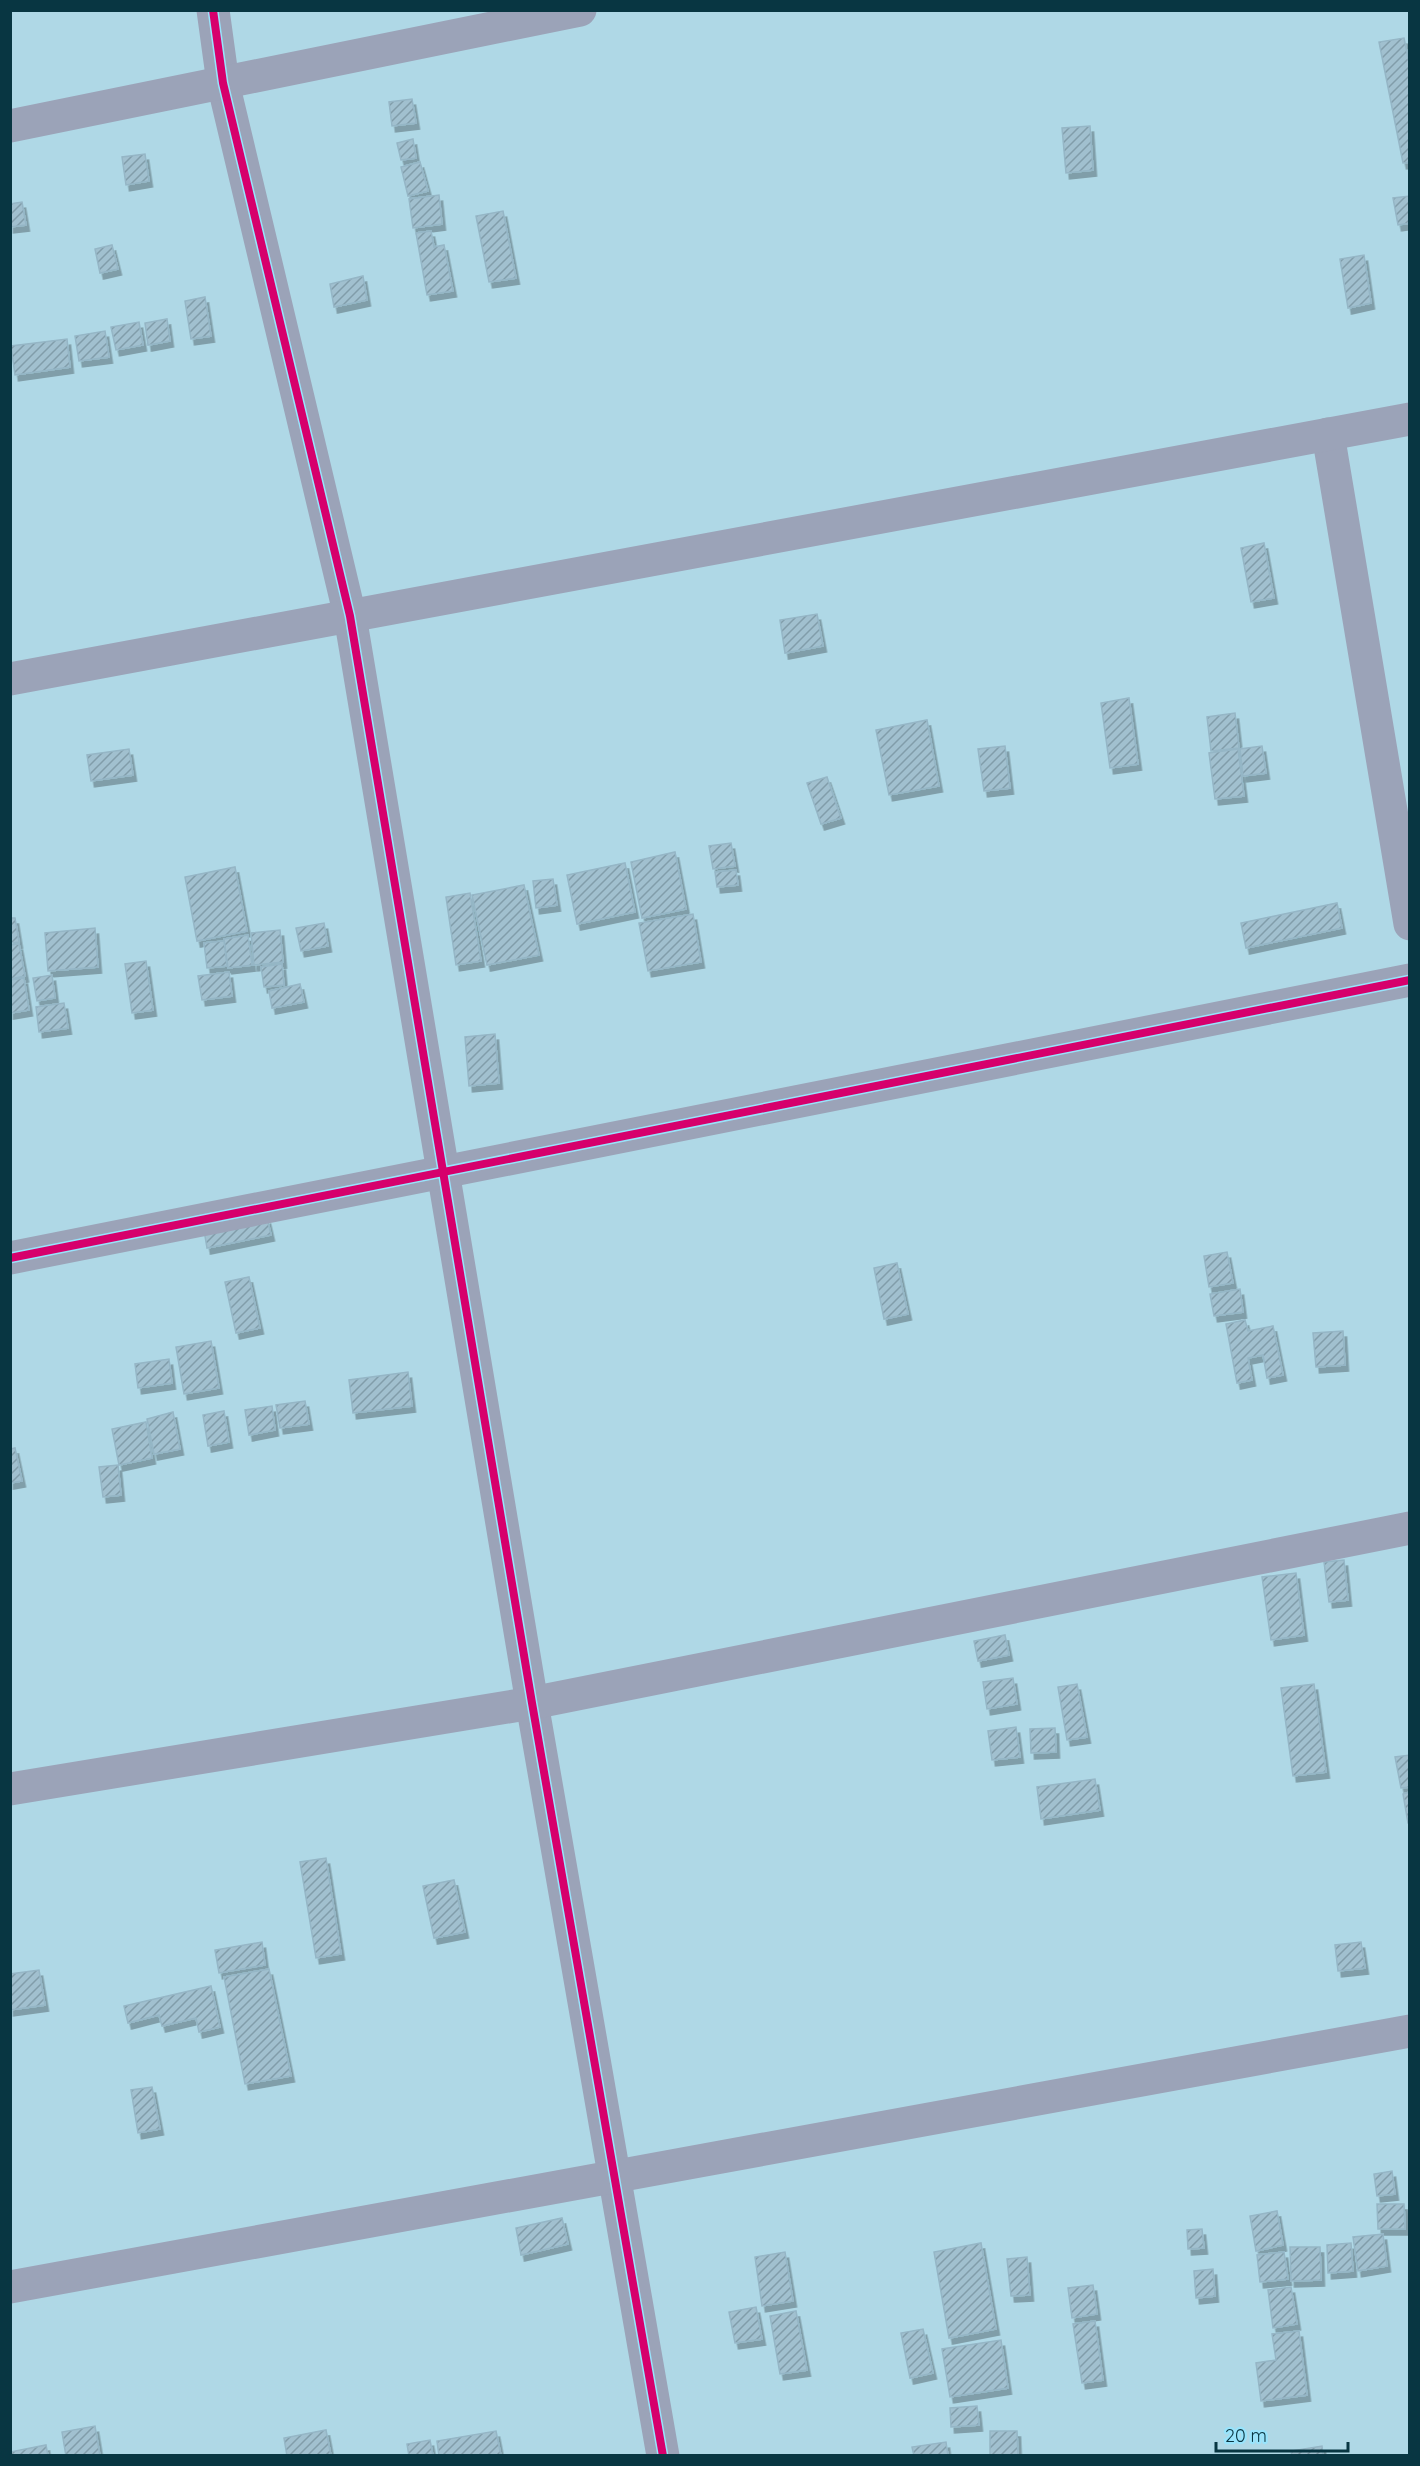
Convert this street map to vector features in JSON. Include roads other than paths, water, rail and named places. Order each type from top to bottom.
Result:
[{"type":"street","points":[[213,10],[223,83],[350,616],[532,1703],[663,2456]]},
{"type":"street","points":[[10,126],[580,10]]},
{"type":"street","points":[[10,679],[1410,419]]},
{"type":"street","points":[[1328,434],[1410,924]]},
{"type":"street","points":[[10,1258],[1410,980]]},
{"type":"street","points":[[10,1789],[532,1703],[1410,1528]]},
{"type":"street","points":[[10,2287],[1410,2031]]}]
